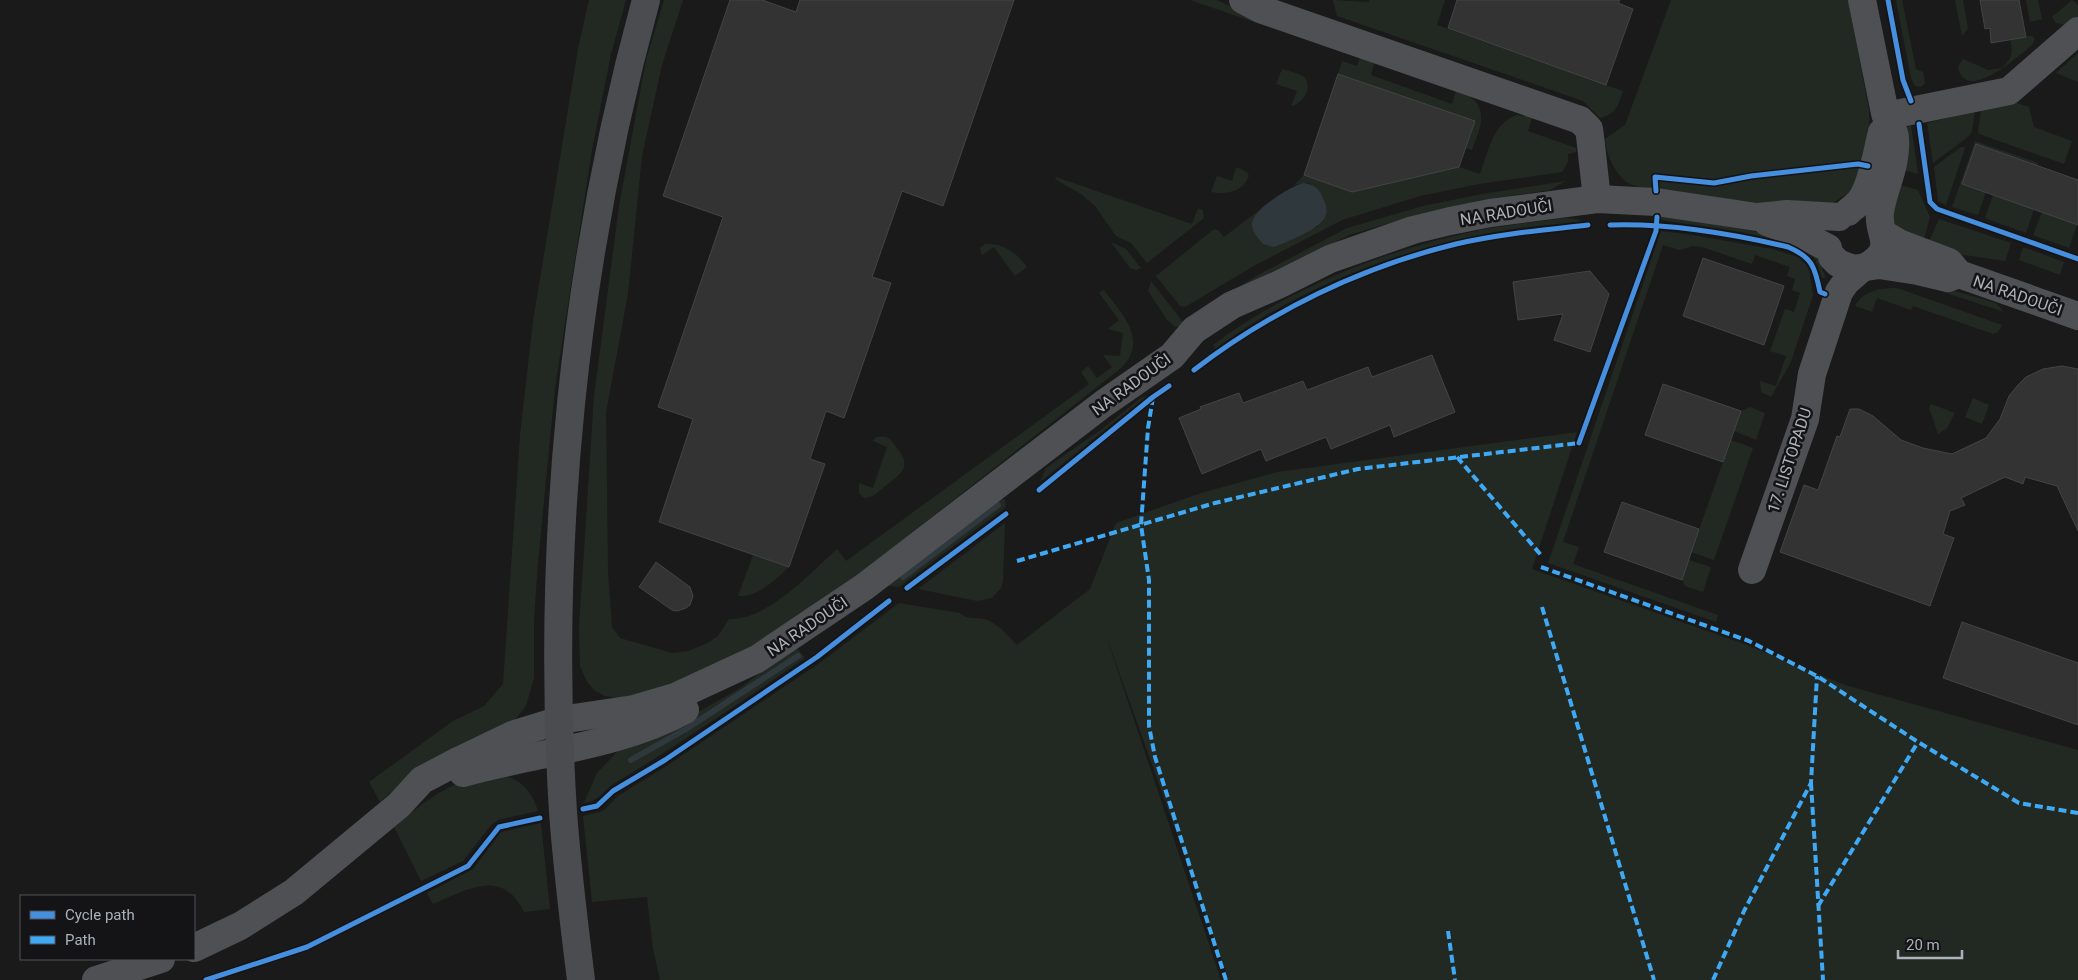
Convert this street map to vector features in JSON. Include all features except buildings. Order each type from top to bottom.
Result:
[{"type":"main road","points":[[581,980],[564,813],[560,720],[561,560],[566,476],[580,336],[594,239],[612,142],[646,0]]},
{"type":"street","points":[[1242,0],[1260,9],[1580,120],[1585,123],[1590,136],[1597,199]]},
{"type":"street","points":[[1839,292],[1846,282],[1880,256],[1884,249],[1881,206],[1892,174],[1894,161],[1895,135],[1886,116],[1862,0]]},
{"type":"street","points":[[1886,116],[2009,91],[2078,31]]},
{"type":"street","points":[[1839,292],[1837,272],[1826,239],[1828,230],[1843,214],[1860,201],[1877,157],[1886,116]]},
{"type":"street","name":"NA RADOUČI","points":[[399,805],[422,780],[512,735],[560,720],[634,709],[674,697],[757,659],[864,587],[1103,404],[1172,356],[1204,344],[1240,319],[1278,285],[1330,259],[1413,230],[1490,213],[1597,199],[1656,202],[1756,217]]},
{"type":"street","points":[[1864,212],[1899,243],[1949,262],[1959,274],[1948,278],[1893,266],[1846,268],[1830,252],[1801,234],[1756,217],[1787,214],[1864,212]]},
{"type":"street","name":"NA RADOUČI","points":[[1959,274],[2078,316]]},
{"type":"street","name":"17. LISTOPADU","points":[[1752,570],[1806,419],[1812,374],[1839,292]]},
{"type":"street","points":[[195,948],[240,926],[294,892],[399,805],[430,788],[462,773],[500,762],[561,750],[628,733],[678,714],[724,688],[757,659]]},
{"type":"street","points":[[96,980],[158,960]]},
{"type":"shaded area","points":[[589,0],[626,0],[611,54],[592,150],[555,388],[538,563],[534,619],[534,678],[526,706],[514,721],[405,780],[380,802],[369,782],[453,721],[484,706],[503,684],[520,435],[533,321],[578,49]]},
{"type":"shaded area","points":[[664,0],[683,0],[662,65],[642,156],[628,294],[606,412],[608,571],[612,627],[620,638],[672,653],[688,651],[706,644],[718,636],[729,619],[744,617],[773,604],[801,582],[837,549],[846,561],[1089,384],[1081,372],[1088,366],[1097,378],[1112,367],[1103,355],[1120,356],[1123,333],[1108,329],[1119,320],[1099,293],[1104,290],[1125,318],[1130,328],[1133,348],[1129,359],[1120,369],[857,576],[801,616],[704,673],[643,695],[616,698],[605,696],[594,690],[587,682],[580,666],[579,628],[594,396],[619,206],[646,60]]},
{"type":"shaded area","points":[[1190,0],[1217,0],[1255,19],[1254,22]]},
{"type":"shaded area","points":[[1333,0],[1369,2],[1369,0],[1445,0],[1437,25],[1623,91],[1620,101],[1613,112],[1600,118],[1583,101],[1337,16]]},
{"type":"shaded area","points":[[1671,0],[1848,0],[1869,109],[1870,158],[1856,188],[1831,204],[1800,208],[1645,189],[1630,184],[1620,176],[1609,158],[1605,139],[1625,125]]},
{"type":"shaded area","points":[[1896,0],[1902,0],[1916,69],[1923,72],[1925,83],[1921,87],[1915,86],[1911,78]]},
{"type":"shaded area","points":[[1955,0],[1963,0],[1968,29],[1962,36]]},
{"type":"shaded area","points":[[2026,0],[2038,0],[2042,19],[2030,22]]},
{"type":"shaded area","points":[[2072,0],[2078,5],[2078,18],[2065,25],[2056,23],[2052,17]]},
{"type":"shaded area","points":[[2029,36],[2033,36],[2035,39],[2032,45],[2002,68],[2008,62],[2012,48],[2010,40]]},
{"type":"shaded area","points":[[2078,53],[2078,82],[2056,73]]},
{"type":"shaded area","points":[[1361,55],[1374,63],[1371,75],[1452,104],[1456,91],[1472,98],[1478,106],[1481,118],[1479,131],[1472,150],[1466,148],[1475,121],[1338,74],[1342,61],[1357,66]]},
{"type":"shaded area","points":[[1963,59],[1988,70],[2002,68],[1993,74],[1971,81],[1963,77],[1958,67]]},
{"type":"shaded area","points":[[1282,69],[1300,75],[1307,82],[1308,86],[1305,95],[1295,105],[1291,106],[1297,91],[1276,84]]},
{"type":"shaded area","points":[[2009,103],[2017,103],[2029,107],[2034,127],[2072,141],[2064,164],[1979,134],[1981,110]]},
{"type":"shaded area","points":[[1975,111],[1972,131],[1969,136],[1933,163],[1927,123]]},
{"type":"shaded area","points":[[1517,115],[1531,116],[1528,131],[1576,148],[1576,152],[1568,154],[1568,162],[1562,172],[1479,184],[1420,196],[1342,220],[1252,267],[1185,307],[1180,306],[1156,276],[1214,229],[1218,230],[1224,237],[1258,211],[1252,222],[1252,227],[1274,247],[1318,226],[1310,183],[1294,185],[1304,175],[1352,192],[1459,167],[1480,174],[1497,131],[1502,124]]},
{"type":"shaded area","points":[[1911,125],[1918,174],[1900,169],[1906,128]]},
{"type":"shaded area","points":[[1975,141],[2038,163],[2037,166],[1976,144],[1962,183],[1986,192],[1978,215],[1952,207]]},
{"type":"shaded area","points":[[1961,147],[1965,147],[1946,205],[1938,201],[1934,167]]},
{"type":"shaded area","points":[[1236,167],[1247,172],[1249,176],[1243,186],[1228,192],[1211,192],[1217,176],[1232,181]]},
{"type":"shaded area","points":[[1056,177],[1192,224],[1198,208],[1203,211],[1204,218],[1147,263],[1131,243],[1116,236],[1095,206],[1081,194],[1055,179]]},
{"type":"shaded area","points":[[1566,181],[1550,190],[1483,200],[1424,213],[1349,235],[1191,317],[1258,275],[1347,228],[1423,206],[1482,194]]},
{"type":"shaded area","points":[[1303,183],[1310,184],[1320,192],[1326,208],[1325,217],[1322,222],[1302,235],[1274,247],[1263,244],[1253,229],[1254,217],[1273,199]]},
{"type":"shaded area","points":[[1896,184],[1918,190],[1930,217],[1924,239],[1903,231],[1895,224],[1893,213]]},
{"type":"shaded area","points":[[1993,195],[2034,209],[2026,233],[1985,218]]},
{"type":"shaded area","points":[[2042,212],[2077,225],[2069,248],[2033,235]]},
{"type":"shaded area","points":[[1661,216],[1736,227],[1790,239],[1805,245],[1817,256],[1826,278],[1822,278],[1815,259],[1803,248],[1736,231],[1661,220]]},
{"type":"shaded area","points":[[1564,218],[1582,221],[1485,234],[1414,251],[1378,263],[1344,276],[1277,309],[1215,349],[1213,345],[1275,305],[1342,272],[1377,259],[1449,237],[1485,229]]},
{"type":"shaded area","points":[[1939,219],[2011,243],[2005,261],[1951,253],[1929,241]]},
{"type":"shaded area","points":[[1661,231],[1772,249],[1798,257],[1809,270],[1813,295],[1791,362],[1771,397],[1761,392],[1760,381],[1776,386],[1786,356],[1770,351],[1785,309],[1794,312],[1800,293],[1792,290],[1795,279],[1787,276],[1790,267],[1755,255],[1752,264],[1702,247],[1693,246],[1679,250],[1663,245],[1563,542],[1579,547],[1573,564],[1718,615],[1716,622],[1548,563]]},
{"type":"shaded area","points":[[1111,242],[1126,249],[1141,268],[1136,270],[1130,268]]},
{"type":"shaded area","points":[[985,244],[1004,247],[1018,257],[1027,267],[1015,276],[994,247],[982,255],[980,248]]},
{"type":"shaded area","points":[[2023,247],[2064,262],[2060,275],[2019,260]]},
{"type":"shaded area","points":[[1151,281],[1186,326],[1175,327],[1167,320],[1148,291]]},
{"type":"shaded area","points":[[1920,281],[1996,303],[2004,312],[1919,284]]},
{"type":"shaded area","points":[[1896,288],[2002,325],[1998,332],[1993,334],[1913,306],[1911,310],[1877,298],[1872,312],[1855,306],[1858,301],[1872,291]]},
{"type":"shaded area","points":[[1147,396],[1040,482],[1046,468],[1102,429],[1141,398]]},
{"type":"shaded area","points":[[1973,398],[1989,405],[1982,424],[1965,417]]},
{"type":"shaded area","points":[[1931,404],[1955,413],[1947,428],[1938,434],[1929,408]]},
{"type":"shaded area","points":[[1750,407],[1765,413],[1756,440],[1734,431],[1741,411]]},
{"type":"shaded area","points":[[1577,432],[1532,569],[1747,645],[1845,685],[2078,750],[2078,980],[1229,980],[1104,630],[1221,980],[660,980],[653,949],[647,897],[592,902],[583,816],[603,811],[618,796],[668,765],[821,662],[899,603],[960,613],[967,617],[990,621],[1005,632],[1017,645],[1090,589],[1116,523],[1201,493],[1277,472]]},
{"type":"shaded area","points":[[876,437],[886,437],[892,441],[903,457],[904,467],[898,476],[877,493],[864,498],[859,493],[859,483],[873,488],[887,447],[873,441]]},
{"type":"shaded area","points":[[1731,440],[1753,448],[1714,560],[1691,552]]},
{"type":"shaded area","points":[[1001,498],[1005,500],[1006,507],[899,587],[883,585]]},
{"type":"shaded area","points":[[1005,523],[1003,581],[1001,588],[992,598],[977,601],[918,589]]},
{"type":"shaded area","points":[[753,555],[789,567],[759,591],[745,596],[738,596]]},
{"type":"shaded area","points":[[1689,560],[1711,567],[1703,592],[1685,586],[1682,580]]},
{"type":"shaded area","points":[[797,648],[805,658],[687,738],[615,783],[598,797],[584,803],[597,773],[620,749],[682,721],[716,702],[740,688]]},
{"type":"shaded area","points":[[504,775],[511,777],[526,788],[533,798],[538,811],[498,820],[491,825],[463,861],[421,881],[394,827],[432,797],[454,785],[480,776]]},
{"type":"shaded area","points":[[541,823],[550,909],[524,912],[515,898],[505,890],[495,886],[471,889],[433,904],[427,893],[473,869],[501,832]]},
{"type":"waterway","points":[[903,577],[998,505]]},
{"type":"waterway","points":[[631,760],[686,729],[798,656]]},
{"type":"marked path","points":[[1153,397],[1148,428],[1141,525],[1149,580],[1149,726],[1155,757],[1226,980]]},
{"type":"marked path","points":[[1017,561],[1215,503],[1358,469],[1579,443]]},
{"type":"marked path","points":[[1457,457],[1541,555]]},
{"type":"marked path","points":[[1541,567],[1749,641],[1817,676],[1918,742],[2019,803],[2078,813]]},
{"type":"marked path","points":[[1542,607],[1654,980]]},
{"type":"marked path","points":[[1713,980],[1744,911],[1811,783],[1817,676]]},
{"type":"marked path","points":[[1818,906],[1918,742]]},
{"type":"marked path","points":[[1811,783],[1823,980]]},
{"type":"marked path","points":[[1448,931],[1455,980]]},
{"type":"cycle path","points":[[1888,0],[1903,80],[1911,101]]},
{"type":"cycle path","points":[[1919,124],[1930,202],[1937,209],[2078,259]]},
{"type":"cycle path","points":[[1656,191],[1655,177],[1714,183],[1751,176],[1858,164],[1868,166]]},
{"type":"cycle path","points":[[1579,443],[1656,231],[1657,217]]},
{"type":"cycle path","points":[[1194,370],[1223,349],[1286,310],[1352,278],[1386,265],[1456,244],[1588,225]]},
{"type":"cycle path","points":[[1610,225],[1677,227],[1744,237],[1788,247],[1802,255],[1811,264],[1820,292],[1825,294]]},
{"type":"cycle path","points":[[1039,490],[1169,386]]},
{"type":"cycle path","points":[[907,588],[1006,514]]},
{"type":"cycle path","points":[[583,809],[597,806],[613,791],[665,760],[817,657],[889,601]]},
{"type":"cycle path","points":[[206,980],[307,947],[468,866],[499,827],[540,818]]}]
